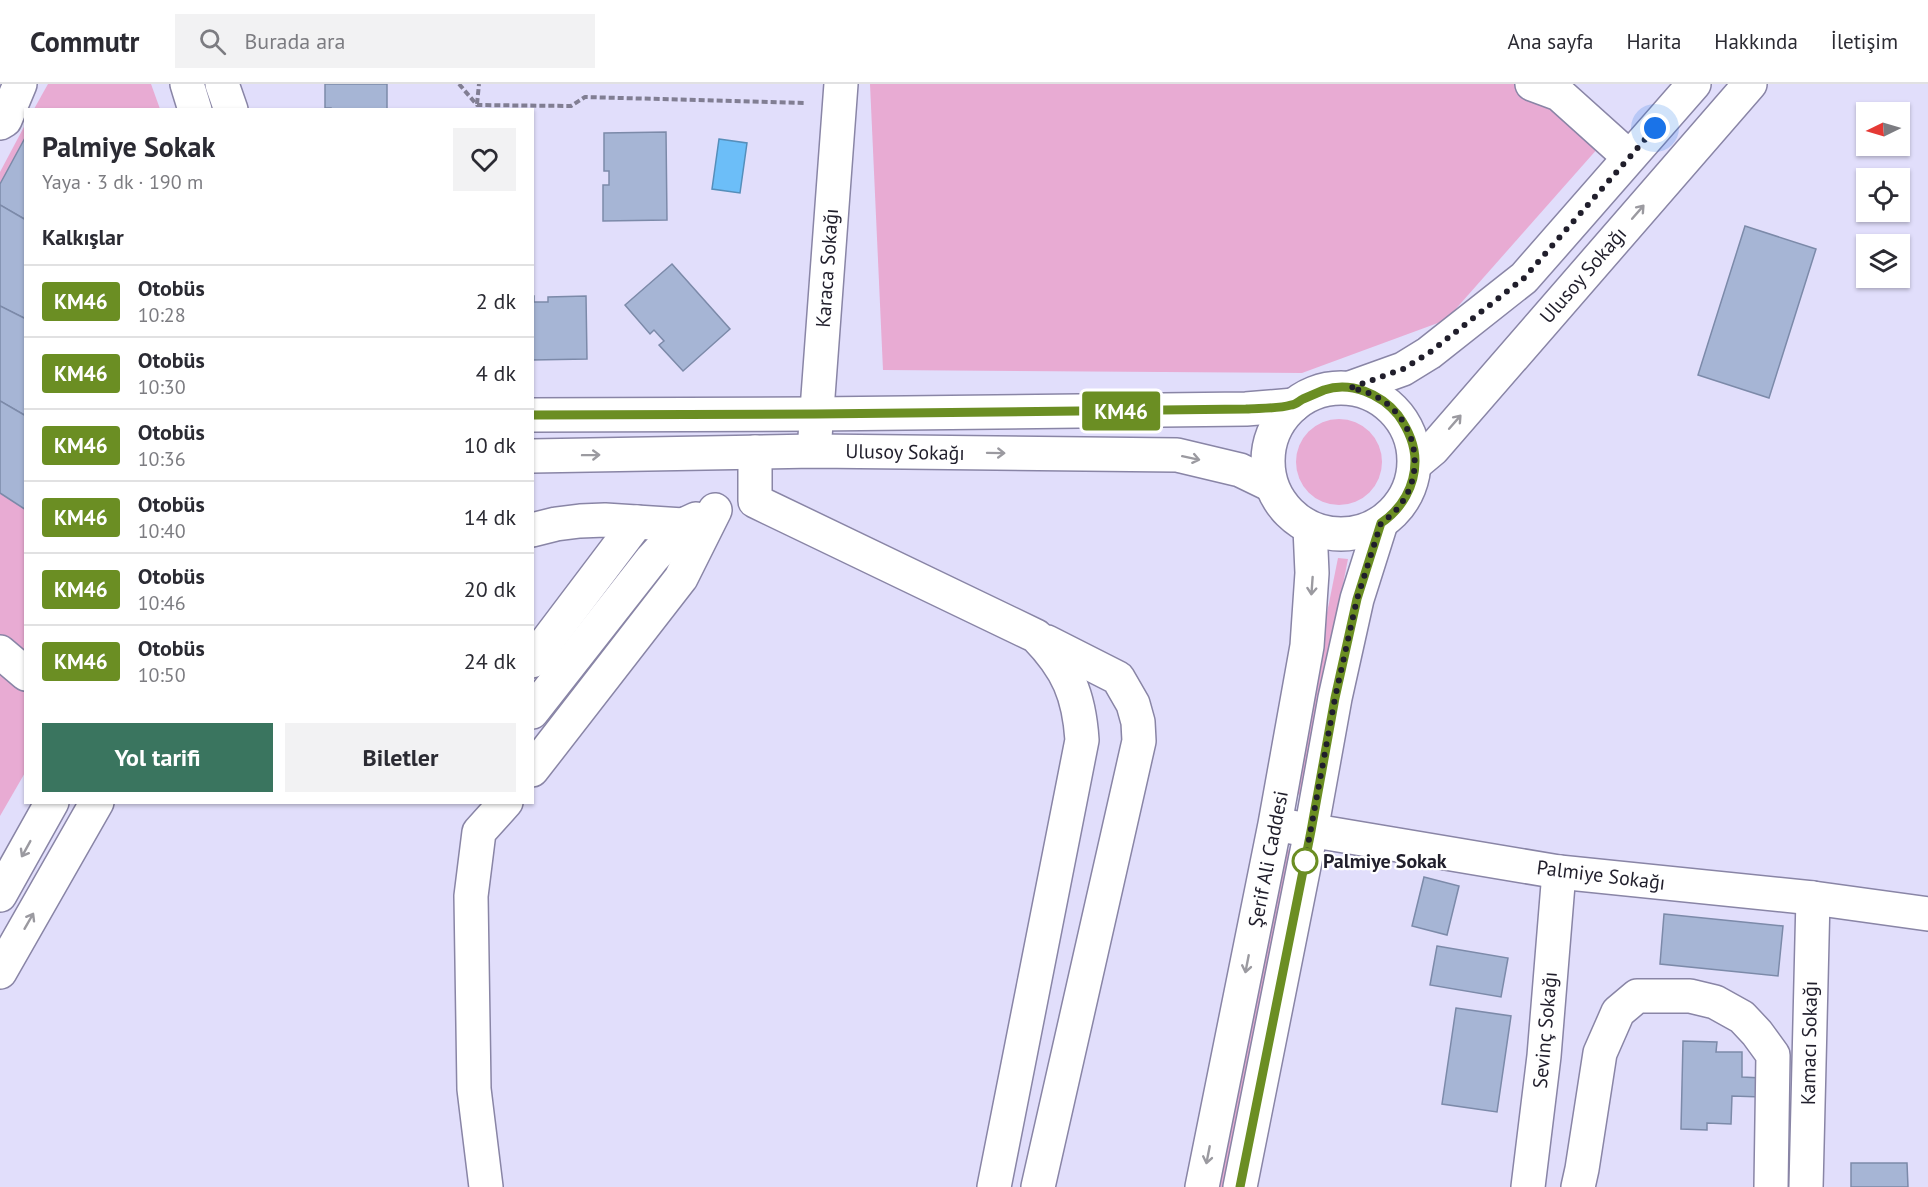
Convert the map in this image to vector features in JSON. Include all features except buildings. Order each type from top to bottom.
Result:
[{"type":"street","points":[[0,123],[5,120],[20,84]]},
{"type":"street","points":[[187,84],[194,108]]},
{"type":"street","points":[[222,84],[230,108]]},
{"type":"street","points":[[1532,84],[1559,94],[1629,157]]},
{"type":"street","name":"Ulusoy Sokağı","points":[[1350,388],[1403,369],[1429,353],[1524,278],[1694,84]]},
{"type":"street","name":"Ulusoy Sokağı","points":[[1415,464],[1433,449],[1750,84]]},
{"type":"street","name":"Karaca Sokağı","points":[[813,451],[840,94]]},
{"type":"street","name":"Ulusoy Sokağı","points":[[1350,388],[1361,389],[1373,394],[1392,408],[1407,427],[1415,450],[1415,464],[1406,497],[1391,516],[1369,530],[1348,535],[1324,533],[1310,528],[1284,508],[1271,485],[1267,461],[1271,436],[1284,414],[1294,405],[1300,400],[1327,389],[1350,388]]},
{"type":"street","name":"Ulusoy Sokağı","points":[[534,415],[1246,409],[1294,405]]},
{"type":"street","name":"Ulusoy Sokağı","points":[[534,456],[813,451],[1177,455],[1240,470],[1271,485]]},
{"type":"street","points":[[754,501],[755,452]]},
{"type":"street","points":[[534,709],[652,559],[683,525],[715,510],[754,501],[1036,636],[1118,678],[1133,704],[1138,722],[1139,741],[1038,1187]]},
{"type":"street","points":[[534,767],[681,578],[715,510]]},
{"type":"street","points":[[534,530],[580,521],[605,520],[683,525]]},
{"type":"street","points":[[534,658],[637,522]]},
{"type":"street","name":"Şerif Ali Caddesi","points":[[1240,1187],[1311,831],[1335,698],[1357,599],[1381,523]]},
{"type":"street","name":"Şerif Ali Caddesi","points":[[1202,1187],[1275,825],[1307,646],[1312,573],[1310,528]]},
{"type":"street","points":[[994,1187],[1082,740],[1080,715],[1065,671],[1052,652],[1036,636]]},
{"type":"street","points":[[0,652],[24,672]]},
{"type":"street","points":[[0,895],[51,804]]},
{"type":"street","points":[[0,972],[96,804]]},
{"type":"street","points":[[486,1187],[474,1089],[471,896],[481,818],[503,804]]},
{"type":"street","name":"Palmiye Sokağı","points":[[1275,825],[1559,872],[1813,898],[1928,914]]},
{"type":"street","name":"Sevinç Sokağı","points":[[1528,1187],[1544,1056],[1559,872]]},
{"type":"street","name":"Kamacı Sokağı","points":[[1806,1187],[1813,898]]},
{"type":"street","points":[[1578,1187],[1600,1053],[1618,1012],[1637,996],[1658,995],[1690,996],[1715,1002],[1742,1017],[1773,1055],[1771,1187]]},
{"type":"path","points":[[459,84],[477,105],[571,106],[585,96],[840,94]]},
{"type":"path","points":[[477,105],[479,84]]},
{"type":"shaded area","points":[[48,84],[151,84],[160,108],[35,108]]},
{"type":"shaded area","points":[[870,84],[1556,84],[1614,130],[1446,320],[1302,373],[883,370]]},
{"type":"shaded area","points":[[24,127],[24,774],[0,816],[0,172]]},
{"type":"shaded area","points":[[1339,419],[1363,426],[1375,438],[1382,462],[1375,486],[1363,498],[1339,505],[1315,498],[1303,486],[1296,462],[1303,438],[1315,426]]},
{"type":"shaded area","points":[[1338,558],[1348,559],[1301,795],[1291,792]]},
{"type":"shaded area","points":[[1278,847],[1290,850],[1225,1187],[1213,1187]]},
{"type":"water","points":[[719,139],[747,143],[740,193],[712,189]]},
{"type":"bus line","name":"KM46","points":[[534,415],[1246,409],[1294,405],[1300,400],[1327,389],[1350,388],[1361,389],[1373,394],[1392,408],[1407,427],[1415,450],[1414,474],[1406,497],[1391,516],[1381,523],[1357,599],[1335,698],[1311,831],[1240,1187]]},
{"type":"place","name":"Palmiye Sokak","points":[[1305,861]]},
{"type":"route","points":[[1305,861],[1335,698],[1357,599],[1381,523],[1391,516],[1406,497],[1415,464],[1415,450],[1407,427],[1392,408],[1373,394],[1361,389],[1350,388],[1403,369],[1429,353],[1524,278],[1655,128]]}]
